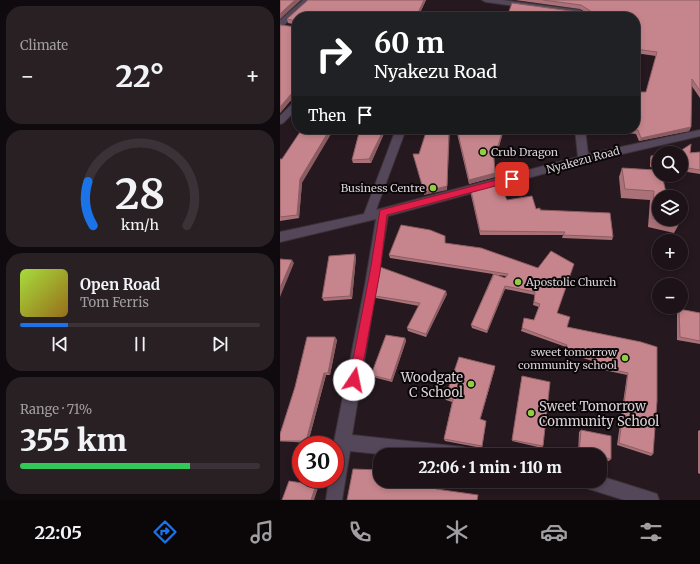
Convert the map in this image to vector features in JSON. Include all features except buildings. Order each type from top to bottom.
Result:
[{"type":"street","points":[[294,12],[307,0]]},
{"type":"street","points":[[486,0],[580,12]]},
{"type":"street","points":[[280,25],[292,14]]},
{"type":"street","points":[[280,25],[291,27]]},
{"type":"street","points":[[280,121],[292,109]]},
{"type":"street","name":"Nyakezu Road","points":[[280,237],[368,217],[583,159],[700,133]]},
{"type":"street","points":[[368,217],[380,180],[399,134]]},
{"type":"street","points":[[580,134],[583,159]]},
{"type":"street","points":[[343,436],[375,272],[383,213]]},
{"type":"street","points":[[344,442],[398,448]]},
{"type":"street","points":[[607,487],[651,500]]},
{"type":"street","points":[[334,500],[336,488]]},
{"type":"place","name":"Crub Dragon","points":[[483,152]]},
{"type":"place","name":"Business Centre","points":[[433,188]]},
{"type":"place","name":"Apostolic Church","points":[[518,282]]},
{"type":"place","name":"sweet tomorrow community school","points":[[625,358]]},
{"type":"place","name":"Woodgate C School","points":[[471,384]]},
{"type":"place","name":"Sweet Tomorrow Community School","points":[[531,413]]},
{"type":"route","points":[[354,380],[375,272],[383,213],[512,179]]}]
